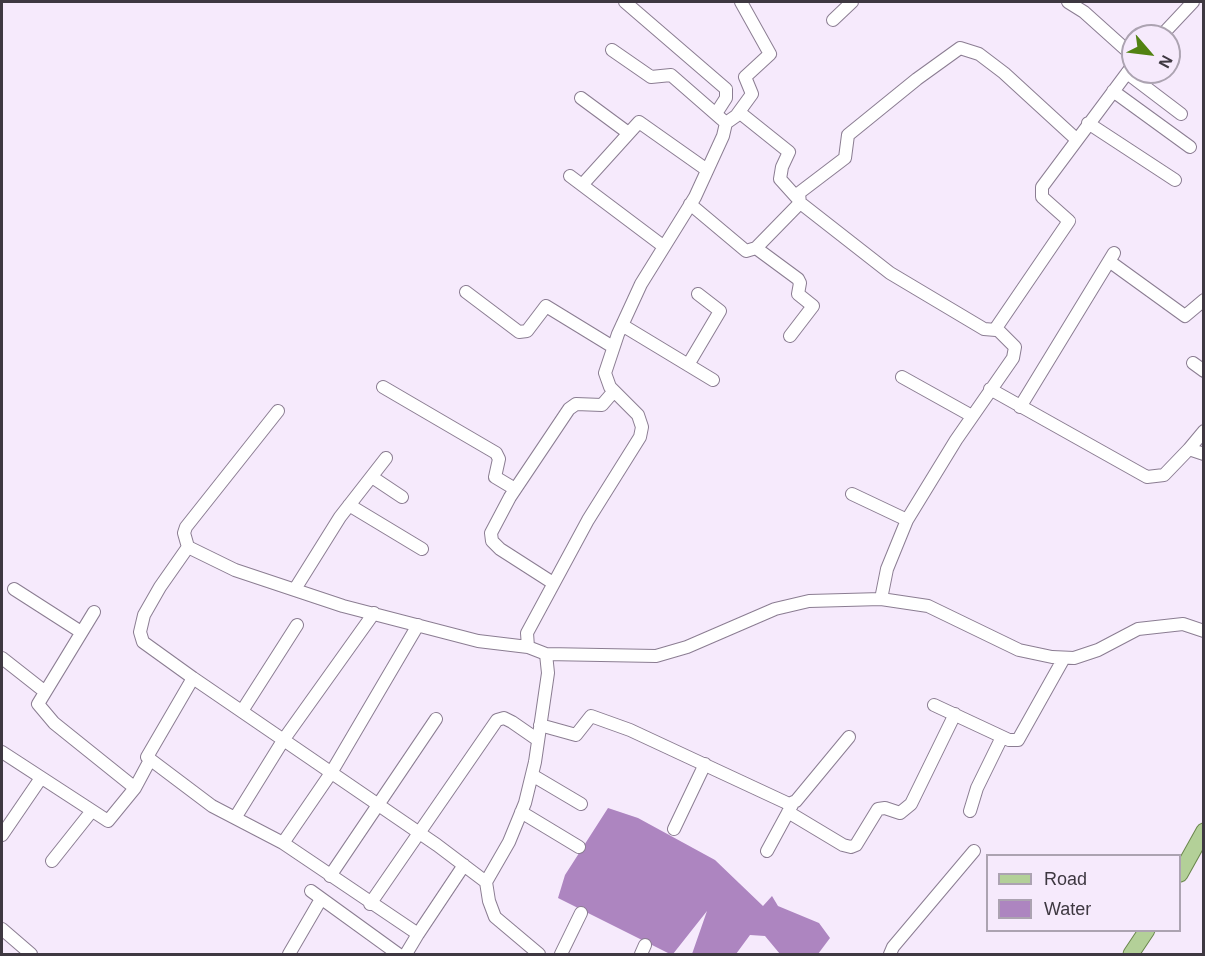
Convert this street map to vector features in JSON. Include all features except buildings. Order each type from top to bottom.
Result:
[{"type":"main road","points":[[1181,870],[1203,831]]},
{"type":"main road","points":[[1131,954],[1147,932]]},
{"type":"street","points":[[625,2],[726,89],[726,98],[717,112]]},
{"type":"street","points":[[528,647],[527,633],[553,583],[588,520],[640,437],[642,427],[638,415],[610,387],[605,373],[613,347],[663,246],[690,204],[726,123],[739,112],[752,94],[745,77],[770,54],[741,2]]},
{"type":"street","points":[[833,20],[852,2]]},
{"type":"street","points":[[1068,2],[1084,12],[1121,45]]},
{"type":"street","points":[[1172,24],[1193,2]]},
{"type":"street","points":[[690,204],[742,248],[751,251],[799,201],[806,187],[845,158],[848,135],[865,119],[960,48],[970,49],[1004,73],[1076,139]]},
{"type":"street","points":[[612,50],[651,77],[671,75],[717,112],[726,123]]},
{"type":"street","points":[[996,330],[1015,297],[1069,221],[1040,193],[1076,139],[1121,81]]},
{"type":"street","points":[[1147,84],[1181,114]]},
{"type":"street","points":[[1113,91],[1190,147]]},
{"type":"street","points":[[581,98],[627,132]]},
{"type":"street","points":[[739,112],[789,152],[782,167],[780,179],[799,201],[890,273],[984,329],[996,330],[1014,345],[1015,351],[907,520],[887,569],[881,599]]},
{"type":"street","points":[[582,185],[634,124],[642,122],[707,170]]},
{"type":"street","points":[[1088,123],[1174,180]]},
{"type":"street","points":[[570,176],[663,246]]},
{"type":"street","points":[[756,248],[798,279],[800,283],[798,294],[813,306],[790,336]]},
{"type":"street","points":[[1020,407],[1112,257],[1185,316],[1203,300]]},
{"type":"street","points":[[466,292],[519,332],[527,331],[546,306],[613,347]]},
{"type":"street","points":[[688,365],[720,311],[698,294]]},
{"type":"street","points":[[622,325],[713,380]]},
{"type":"street","points":[[1193,363],[1203,371]]},
{"type":"street","points":[[902,377],[972,416]]},
{"type":"street","points":[[383,387],[496,453],[499,459],[495,477],[515,489]]},
{"type":"street","points":[[990,389],[1147,477],[1164,475],[1203,431]]},
{"type":"street","points":[[553,583],[500,549],[492,541],[491,533],[515,489],[569,409],[576,404],[602,405],[614,391]]},
{"type":"street","points":[[278,411],[186,527],[184,533],[188,547],[235,570],[374,613],[478,641],[528,647],[546,654],[656,656],[687,647],[775,609],[809,601],[881,599],[928,606],[1018,650],[1064,658],[1074,658],[1098,650],[1138,629],[1183,624],[1203,631]]},
{"type":"street","points":[[1189,449],[1203,454]]},
{"type":"street","points":[[295,589],[314,556],[349,505],[386,458]]},
{"type":"street","points":[[372,477],[402,497]]},
{"type":"street","points":[[852,494],[907,520]]},
{"type":"street","points":[[349,505],[422,549]]},
{"type":"street","points":[[188,547],[160,586],[144,615],[140,632],[143,642],[486,882]]},
{"type":"street","points":[[14,589],[81,632]]},
{"type":"street","points":[[94,612],[38,704],[39,708],[135,788]]},
{"type":"street","points":[[235,818],[284,740],[374,613]]},
{"type":"street","points":[[242,711],[297,625]]},
{"type":"street","points":[[283,843],[331,773],[418,625]]},
{"type":"street","points":[[539,954],[495,917],[489,901],[486,882],[509,842],[532,775],[548,673],[546,654]]},
{"type":"street","points":[[2,658],[44,692]]},
{"type":"street","points":[[934,705],[1002,737],[1013,741],[1018,740],[1064,658]]},
{"type":"street","points":[[193,678],[148,753],[150,760],[212,806],[283,843],[370,904],[418,934]]},
{"type":"street","points":[[540,725],[576,735],[591,716],[630,730],[705,764],[790,808],[843,845],[856,845],[878,809],[885,808],[900,813],[911,804],[955,714]]},
{"type":"street","points":[[370,904],[497,720],[504,718],[538,740]]},
{"type":"street","points":[[330,876],[436,719]]},
{"type":"street","points":[[767,851],[790,808],[849,737]]},
{"type":"street","points":[[970,811],[977,788],[1002,737]]},
{"type":"street","points":[[2,752],[108,821],[135,788],[150,760]]},
{"type":"street","points":[[674,829],[705,764]]},
{"type":"street","points":[[532,775],[581,804]]},
{"type":"street","points":[[2,836],[41,778]]},
{"type":"street","points":[[52,861],[91,812]]},
{"type":"street","points":[[521,812],[579,848]]},
{"type":"street","points":[[890,954],[893,946],[974,851]]},
{"type":"street","points":[[406,954],[464,865]]},
{"type":"street","points":[[311,891],[398,954]]},
{"type":"street","points":[[289,954],[321,898]]},
{"type":"street","points":[[561,954],[581,913]]},
{"type":"street","points":[[2,929],[31,954]]},
{"type":"water","points":[[608,808],[638,818],[715,860],[763,906],[772,896],[778,906],[819,923],[830,938],[818,954],[780,954],[765,936],[750,935],[736,954],[692,954],[707,911],[673,954],[670,954],[558,898],[565,875]]}]
